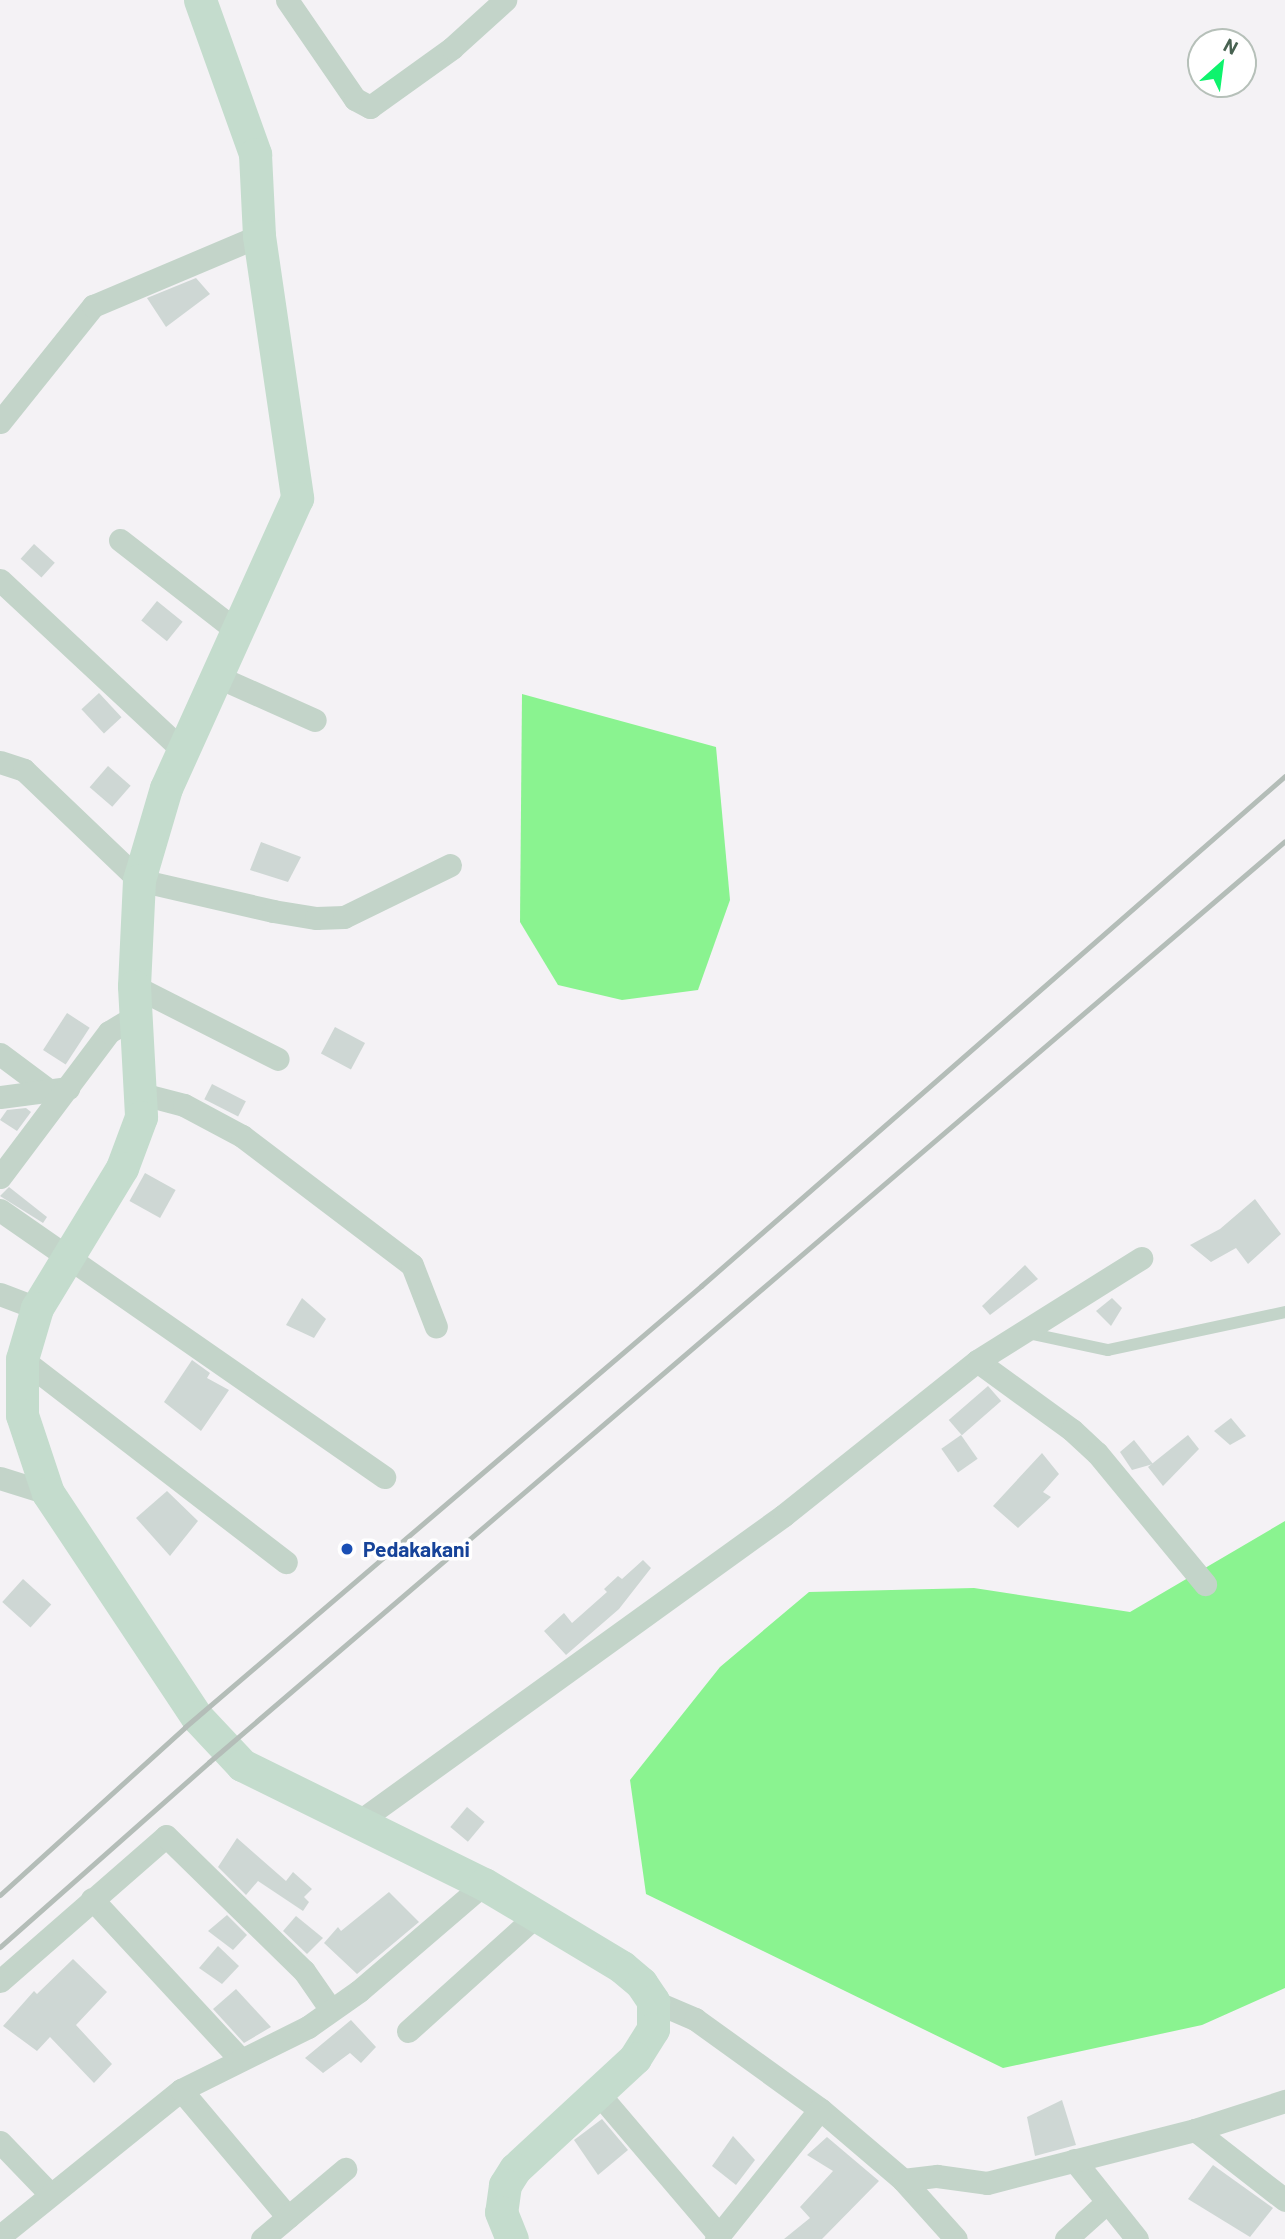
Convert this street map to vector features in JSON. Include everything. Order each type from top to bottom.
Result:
[{"type":"main road","points":[[200,0],[255,154],[259,236],[297,498],[181,749],[139,880],[135,1001],[142,1094],[136,1139],[37,1308],[22,1359],[22,1415],[48,1493],[197,1717],[225,1749],[265,1780],[484,1884],[537,1915],[622,1968],[641,1983],[653,2001],[656,2015],[647,2043],[598,2093],[515,2169],[505,2185],[501,2212],[512,2239]]},
{"type":"street","points":[[287,0],[355,99],[370,107],[452,48],[505,0]]},
{"type":"street","points":[[0,422],[93,306],[259,236]]},
{"type":"street","points":[[120,540],[237,631]]},
{"type":"street","points":[[0,580],[181,749]]},
{"type":"street","points":[[216,676],[315,720]]},
{"type":"street","points":[[0,762],[29,775],[139,880],[273,911],[331,919],[450,865]]},
{"type":"street","points":[[0,1177],[60,1090],[135,1001],[278,1059]]},
{"type":"street","points":[[0,1054],[60,1090]]},
{"type":"street","points":[[0,1097],[60,1090]]},
{"type":"street","points":[[142,1094],[184,1105],[242,1136],[412,1265],[436,1326]]},
{"type":"street","points":[[0,1210],[66,1259],[150,1312],[384,1477]]},
{"type":"street","points":[[357,1823],[784,1515],[977,1361],[1141,1258]]},
{"type":"street","points":[[0,1294],[37,1308]]},
{"type":"street","points":[[22,1359],[286,1562]]},
{"type":"street","points":[[977,1361],[1073,1430],[1097,1454],[1205,1584]]},
{"type":"street","points":[[0,1478],[48,1493]]},
{"type":"street","points":[[0,1981],[163,1838],[169,1837],[304,1970],[331,2010]]},
{"type":"street","points":[[0,2236],[181,2090],[308,2027],[359,1992],[484,1884]]},
{"type":"street","points":[[92,1899],[242,2060]]},
{"type":"street","points":[[408,2031],[537,1915]]},
{"type":"street","points":[[653,2001],[695,2019],[820,2109],[902,2180],[956,2239]]},
{"type":"street","points":[[181,2090],[288,2217]]},
{"type":"street","points":[[598,2093],[718,2237],[820,2109]]},
{"type":"street","points":[[902,2180],[937,2176],[987,2183],[1195,2130],[1285,2101]]},
{"type":"street","points":[[1195,2130],[1285,2200]]},
{"type":"street","points":[[0,2142],[50,2194]]},
{"type":"street","points":[[1074,2160],[1137,2239]]},
{"type":"street","points":[[262,2239],[345,2169]]},
{"type":"street","points":[[1066,2239],[1106,2203]]},
{"type":"lane","points":[[1023,1332],[1108,1350],[1285,1312]]},
{"type":"shaded area","points":[[522,694],[716,747],[730,900],[698,990],[622,1000],[558,985],[520,922]]},
{"type":"shaded area","points":[[1285,1521],[1285,1988],[1202,2025],[1003,2068],[646,1894],[630,1780],[720,1667],[809,1592],[974,1588],[1130,1612]]},
{"type":"building","points":[[196,278],[210,294],[166,327],[147,298]]},
{"type":"building","points":[[34,544],[55,563],[41,578],[21,559]]},
{"type":"building","points":[[157,601],[183,622],[167,641],[141,620]]},
{"type":"building","points":[[99,693],[122,717],[104,734],[81,709]]},
{"type":"building","points":[[108,766],[131,786],[112,807],[90,787]]},
{"type":"building","points":[[261,842],[301,857],[288,882],[250,870]]},
{"type":"building","points":[[67,1013],[90,1028],[66,1065],[43,1050]]},
{"type":"building","points":[[335,1027],[365,1043],[351,1069],[321,1053]]},
{"type":"building","points":[[212,1084],[246,1101],[238,1116],[204,1099]]},
{"type":"building","points":[[26,1108],[31,1112],[17,1131],[0,1120],[7,1110]]},
{"type":"building","points":[[145,1173],[176,1190],[160,1218],[129,1201]]},
{"type":"building","points":[[9,1187],[47,1217],[43,1223],[0,1196]]},
{"type":"building","points":[[1255,1199],[1281,1234],[1248,1264],[1236,1248],[1211,1262],[1190,1245],[1220,1229]]},
{"type":"building","points":[[1025,1265],[1038,1279],[990,1315],[982,1306]]},
{"type":"building","points":[[302,1298],[326,1319],[314,1338],[286,1325]]},
{"type":"building","points":[[1112,1298],[1122,1308],[1111,1326],[1096,1311]]},
{"type":"building","points":[[192,1360],[210,1373],[207,1378],[229,1390],[201,1431],[164,1402]]},
{"type":"building","points":[[988,1386],[1001,1401],[962,1435],[949,1420]]},
{"type":"building","points":[[1231,1418],[1246,1436],[1230,1445],[1214,1431]]},
{"type":"building","points":[[961,1435],[978,1459],[958,1473],[941,1449]]},
{"type":"building","points":[[1188,1435],[1199,1449],[1163,1486],[1148,1467]]},
{"type":"building","points":[[1134,1440],[1153,1464],[1132,1470],[1120,1452]]},
{"type":"building","points":[[1042,1453],[1059,1474],[1043,1492],[1051,1497],[1018,1528],[993,1506]]},
{"type":"building","points":[[167,1491],[198,1521],[170,1556],[136,1518]]},
{"type":"building","points":[[643,1560],[651,1568],[619,1609],[566,1655],[544,1631],[564,1613],[572,1623],[607,1592],[604,1589],[618,1576],[622,1579]]},
{"type":"building","points":[[23,1579],[51,1604],[30,1627],[2,1602]]},
{"type":"building","points":[[467,1807],[485,1822],[468,1842],[450,1827]]},
{"type":"building","points":[[237,1838],[286,1881],[293,1872],[312,1889],[304,1897],[309,1902],[303,1911],[258,1881],[246,1895],[218,1867]]},
{"type":"building","points":[[389,1892],[419,1922],[357,1974],[324,1943],[338,1927],[341,1931]]},
{"type":"building","points":[[227,1915],[247,1935],[233,1950],[208,1931]]},
{"type":"building","points":[[296,1916],[323,1938],[307,1954],[283,1931]]},
{"type":"building","points":[[218,1946],[239,1966],[222,1984],[199,1968]]},
{"type":"building","points":[[73,1959],[107,1992],[76,2025],[112,2064],[94,2083],[50,2037],[37,2051],[3,2026],[34,1991],[37,1994]]},
{"type":"building","points":[[236,1989],[271,2027],[244,2043],[213,2009]]},
{"type":"building","points":[[351,2020],[376,2047],[361,2063],[350,2053],[323,2073],[305,2058]]},
{"type":"building","points":[[1062,2100],[1076,2145],[1035,2156],[1027,2117]]},
{"type":"building","points":[[602,2119],[628,2150],[598,2175],[574,2140]]},
{"type":"building","points":[[733,2136],[755,2160],[736,2185],[712,2166]]},
{"type":"building","points":[[827,2137],[879,2181],[822,2239],[784,2239],[810,2218],[800,2207],[833,2171],[807,2155]]},
{"type":"building","points":[[1213,2165],[1273,2208],[1250,2237],[1188,2199]]},
{"type":"railway","points":[[0,1895],[185,1727],[701,1286],[1285,776]]},
{"type":"railway","points":[[0,1947],[209,1762],[1285,841]]},
{"type":"place","name":"Pedakakani","points":[[347,1549]]}]
